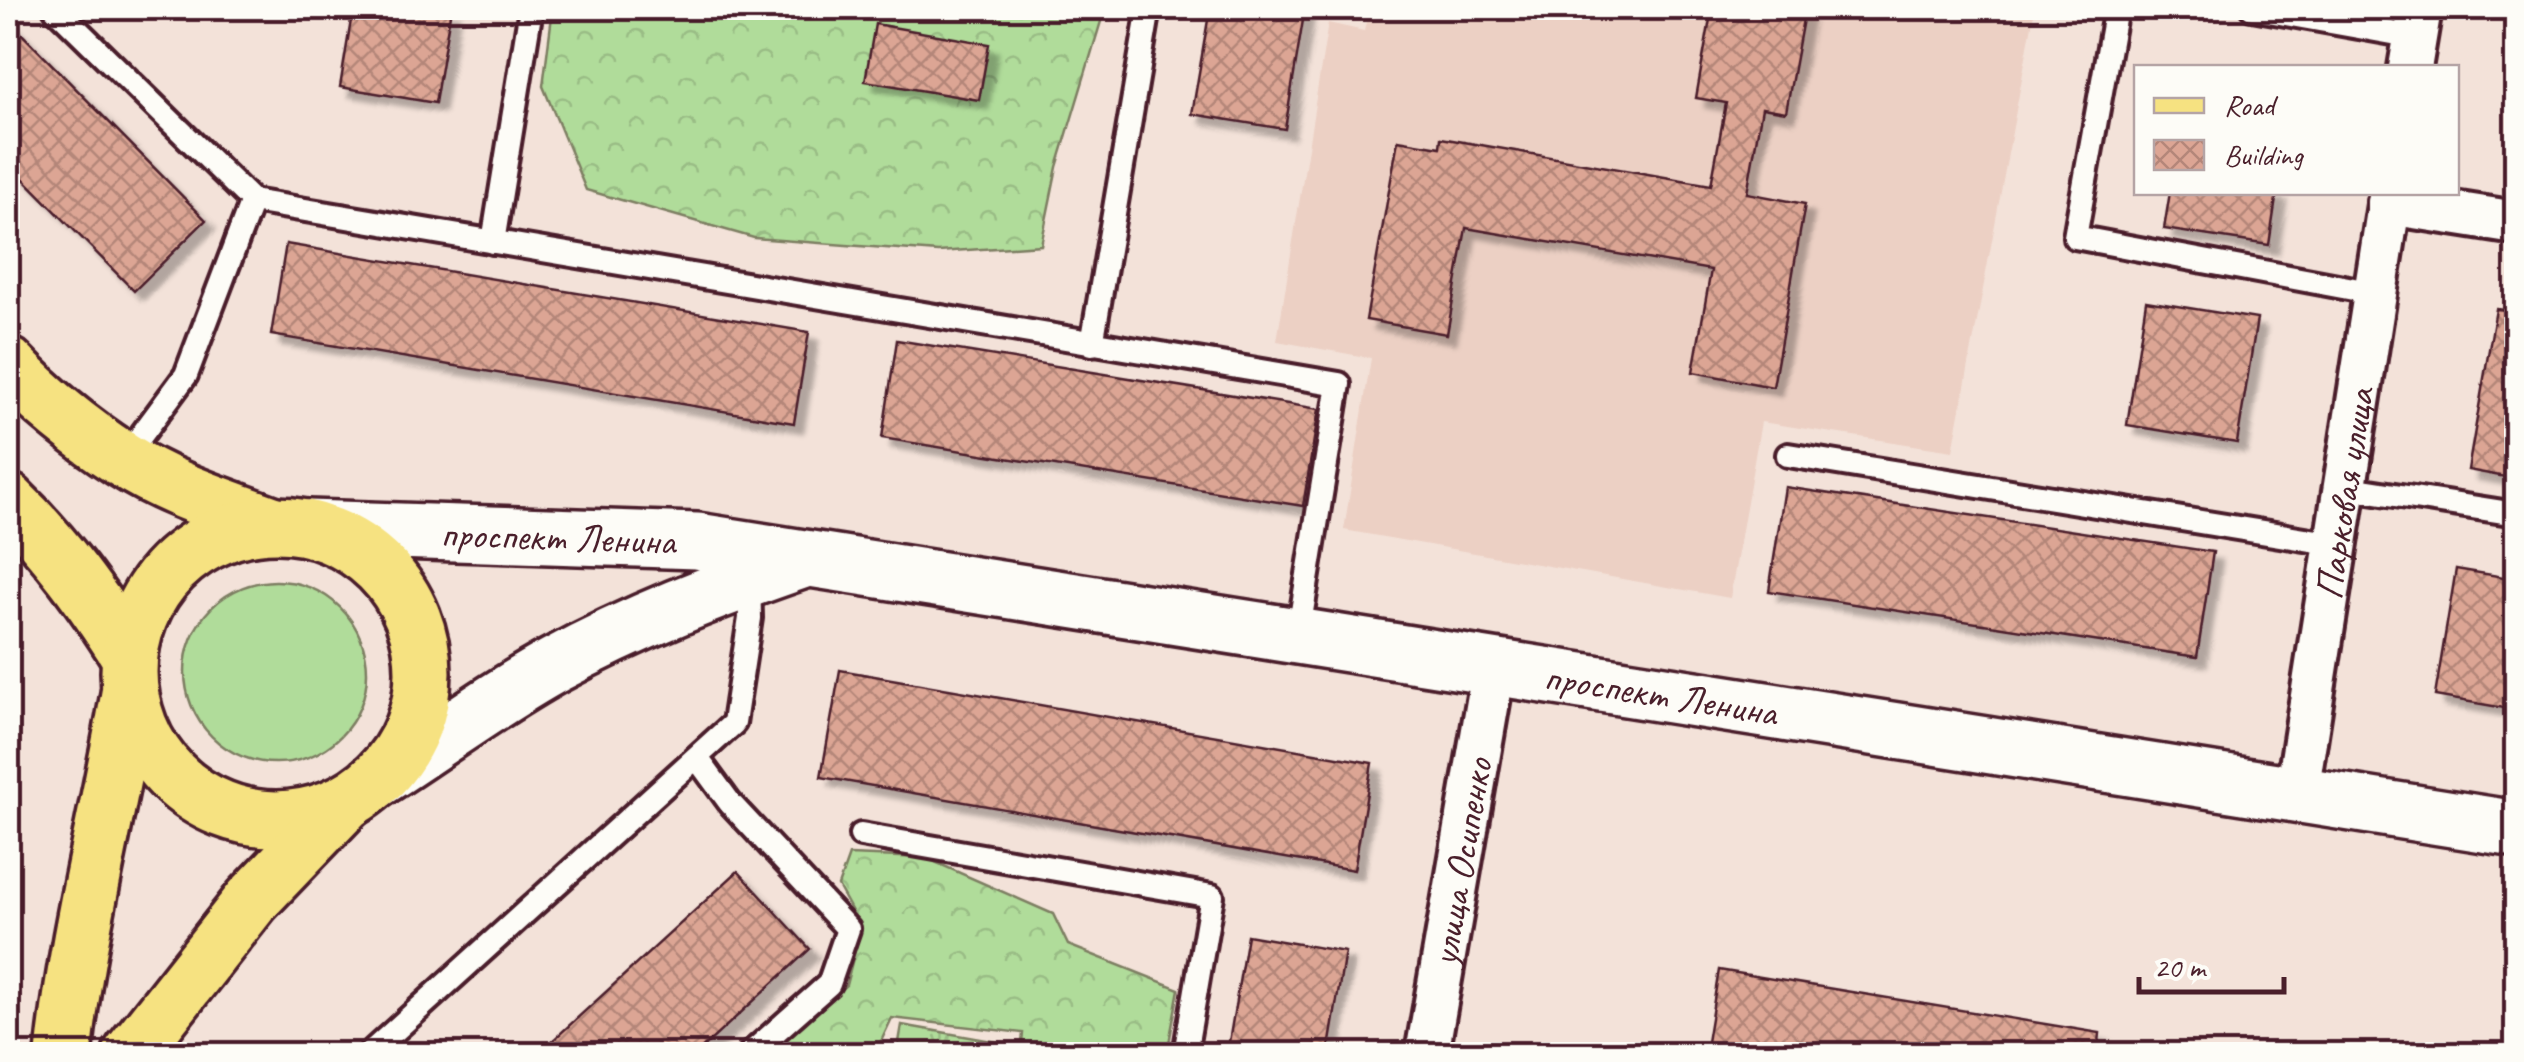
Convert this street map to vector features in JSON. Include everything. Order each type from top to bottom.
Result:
[{"type":"main road","name":"проспект Ленина","points":[[8,365],[30,388],[123,460],[188,493],[290,526],[698,541],[2516,829]]},
{"type":"main road","points":[[8,501],[86,588],[129,673],[138,726],[155,757],[179,784],[208,804],[242,816],[278,820],[313,815],[361,792],[399,754],[415,722],[423,688],[422,652],[413,617],[396,586],[372,560],[342,540],[290,526],[238,530],[204,543],[176,563],[153,590],[137,621],[129,673],[114,781],[72,978],[64,1054]]},
{"type":"main road","name":"проспект Ленина","points":[[131,1054],[252,900],[361,792],[552,667],[674,608],[804,560]]},
{"type":"street","name":"Парковая улица","points":[[2297,792],[2390,198]]},
{"type":"street","points":[[2390,198],[2516,223]]},
{"type":"street","name":"улица Осипенко","points":[[1427,1054],[1494,667]]},
{"type":"lane","points":[[55,8],[252,202],[1339,384],[1298,636]]},
{"type":"lane","points":[[493,242],[530,8]]},
{"type":"lane","points":[[1092,344],[1149,8]]},
{"type":"lane","points":[[2116,8],[2075,238],[2375,293]]},
{"type":"lane","points":[[2252,8],[2415,37]]},
{"type":"lane","points":[[123,460],[186,375],[252,202]]},
{"type":"lane","points":[[1788,454],[2336,544]]},
{"type":"lane","points":[[2344,487],[2516,514]]},
{"type":"lane","points":[[369,1054],[734,723],[750,618],[749,579]]},
{"type":"lane","points":[[698,758],[730,803],[848,929],[829,984],[750,1054]]},
{"type":"lane","points":[[862,836],[1212,896],[1185,1054]]},
{"type":"shaded area","points":[[1369,8],[2035,8],[1953,451],[1761,422],[1730,598],[1344,530],[1371,358],[1277,341],[1328,23],[1364,31]]},
{"type":"green space","points":[[553,8],[1105,8],[1057,167],[1041,245],[938,252],[754,238],[586,190],[543,86]]},
{"type":"green space","points":[[276,581],[311,588],[340,608],[360,637],[367,672],[360,707],[340,736],[311,756],[276,763],[241,756],[212,736],[192,707],[185,672],[192,637],[212,608],[241,588]]},
{"type":"green space","points":[[849,855],[926,858],[1053,914],[1068,945],[1179,989],[1167,1054],[1021,1054],[1023,1033],[892,1018],[875,1054],[767,1054],[846,985],[861,928],[838,886]]},
{"type":"green space","points":[[902,1025],[1015,1045],[1014,1054],[897,1054]]},
{"type":"building","points":[[353,8],[451,8],[435,103],[340,87]]},
{"type":"building","points":[[1210,8],[1305,8],[1285,129],[1192,114]]},
{"type":"building","points":[[1712,8],[1805,8],[1786,112],[1762,108],[1747,193],[1805,204],[1773,387],[1693,372],[1711,270],[1466,228],[1447,334],[1366,320],[1398,140],[1440,147],[1441,138],[1711,185],[1726,103],[1696,98]]},
{"type":"building","points":[[8,20],[206,220],[134,291],[8,163]]},
{"type":"building","points":[[875,24],[989,44],[979,100],[865,81]]},
{"type":"building","points":[[2170,195],[2277,195],[2269,245],[2164,229]]},
{"type":"building","points":[[286,244],[809,332],[794,423],[271,335]]},
{"type":"building","points":[[2146,301],[2257,319],[2237,443],[2127,425]]},
{"type":"building","points":[[2496,309],[2516,311],[2516,479],[2468,470]]},
{"type":"building","points":[[897,340],[1319,409],[1303,506],[882,438]]},
{"type":"building","points":[[1785,487],[2213,552],[2197,657],[1769,591]]},
{"type":"building","points":[[2456,569],[2516,579],[2516,710],[2435,696]]},
{"type":"building","points":[[840,670],[1372,763],[1354,870],[821,777]]},
{"type":"building","points":[[738,871],[810,949],[696,1054],[538,1054]]},
{"type":"building","points":[[1247,935],[1345,952],[1328,1054],[1227,1054]]},
{"type":"building","points":[[1719,970],[2100,1033],[2098,1054],[1705,1054]]}]
